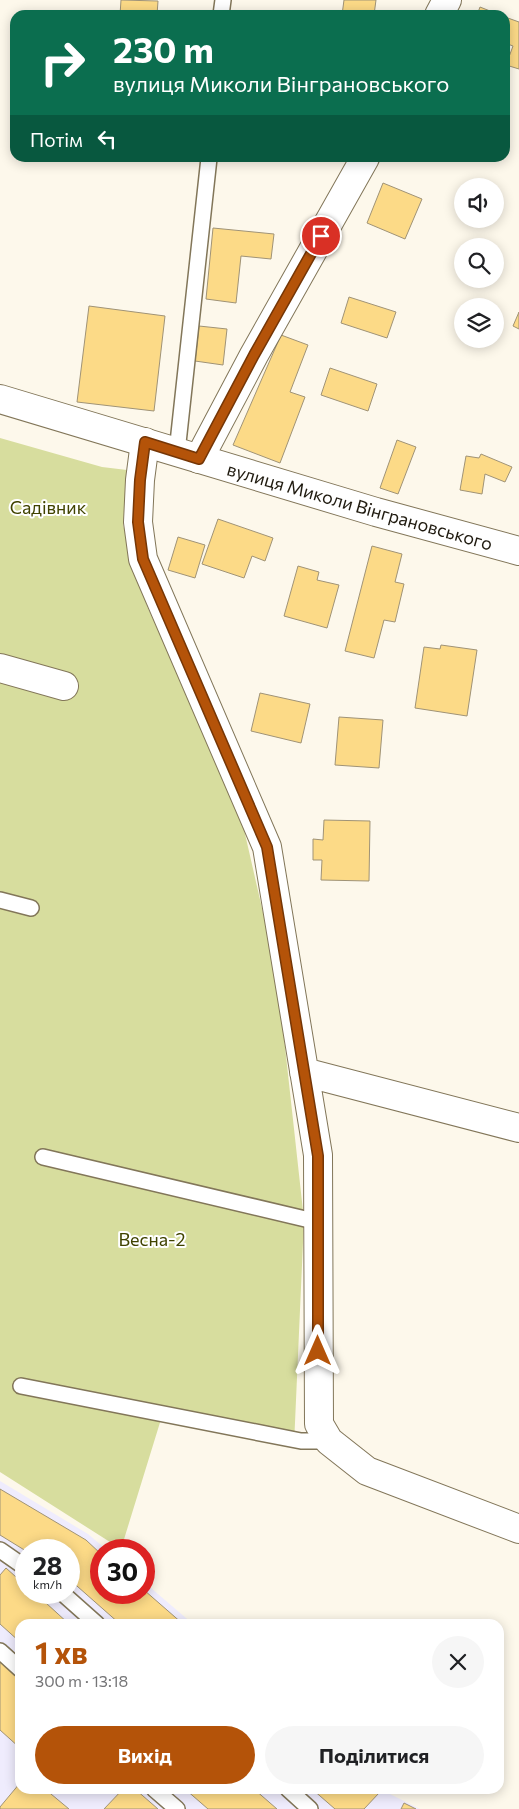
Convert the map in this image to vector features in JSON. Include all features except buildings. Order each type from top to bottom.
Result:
[{"type":"street","points":[[188,456],[254,355],[363,162]]},
{"type":"street","name":"вулиця Миколи Вінграновського","points":[[0,399],[376,512],[519,551]]},
{"type":"street","points":[[145,442],[140,480],[138,522],[143,559],[267,847],[318,1156],[319,1424],[329,1441],[367,1471],[519,1529]]},
{"type":"street","points":[[0,668],[64,686]]},
{"type":"street","points":[[304,1072],[519,1128]]},
{"type":"lane","points":[[188,456],[209,162]]},
{"type":"lane","points":[[0,900],[31,908]]},
{"type":"lane","points":[[43,1157],[318,1222]]},
{"type":"lane","points":[[22,1386],[301,1442],[329,1441]]},
{"type":"lane","points":[[0,1550],[15,1560]]},
{"type":"lane","points":[[74,1604],[91,1619]]},
{"type":"lane","points":[[0,1651],[15,1664]]},
{"type":"lane","points":[[160,1794],[177,1809]]},
{"type":"lane","points":[[294,1794],[310,1809]]},
{"type":"shaded area","points":[[0,1481],[94,1539],[90,1539],[90,1604],[155,1604],[155,1591],[187,1619],[15,1619],[15,1794],[390,1794],[420,1809],[0,1809]]},
{"type":"green space","name":"Весна-2","points":[[0,438],[102,467],[127,470],[123,525],[147,606],[240,812],[277,974],[304,1220],[294,1445],[162,1416],[124,1539],[105,1539],[0,1472]]},
{"type":"route","points":[[318,1351],[318,1156],[267,847],[143,559],[138,522],[140,480],[145,442],[199,459],[254,355],[321,236]]},
{"type":"park label","name":"Садівник","points":[[48,507]]}]
